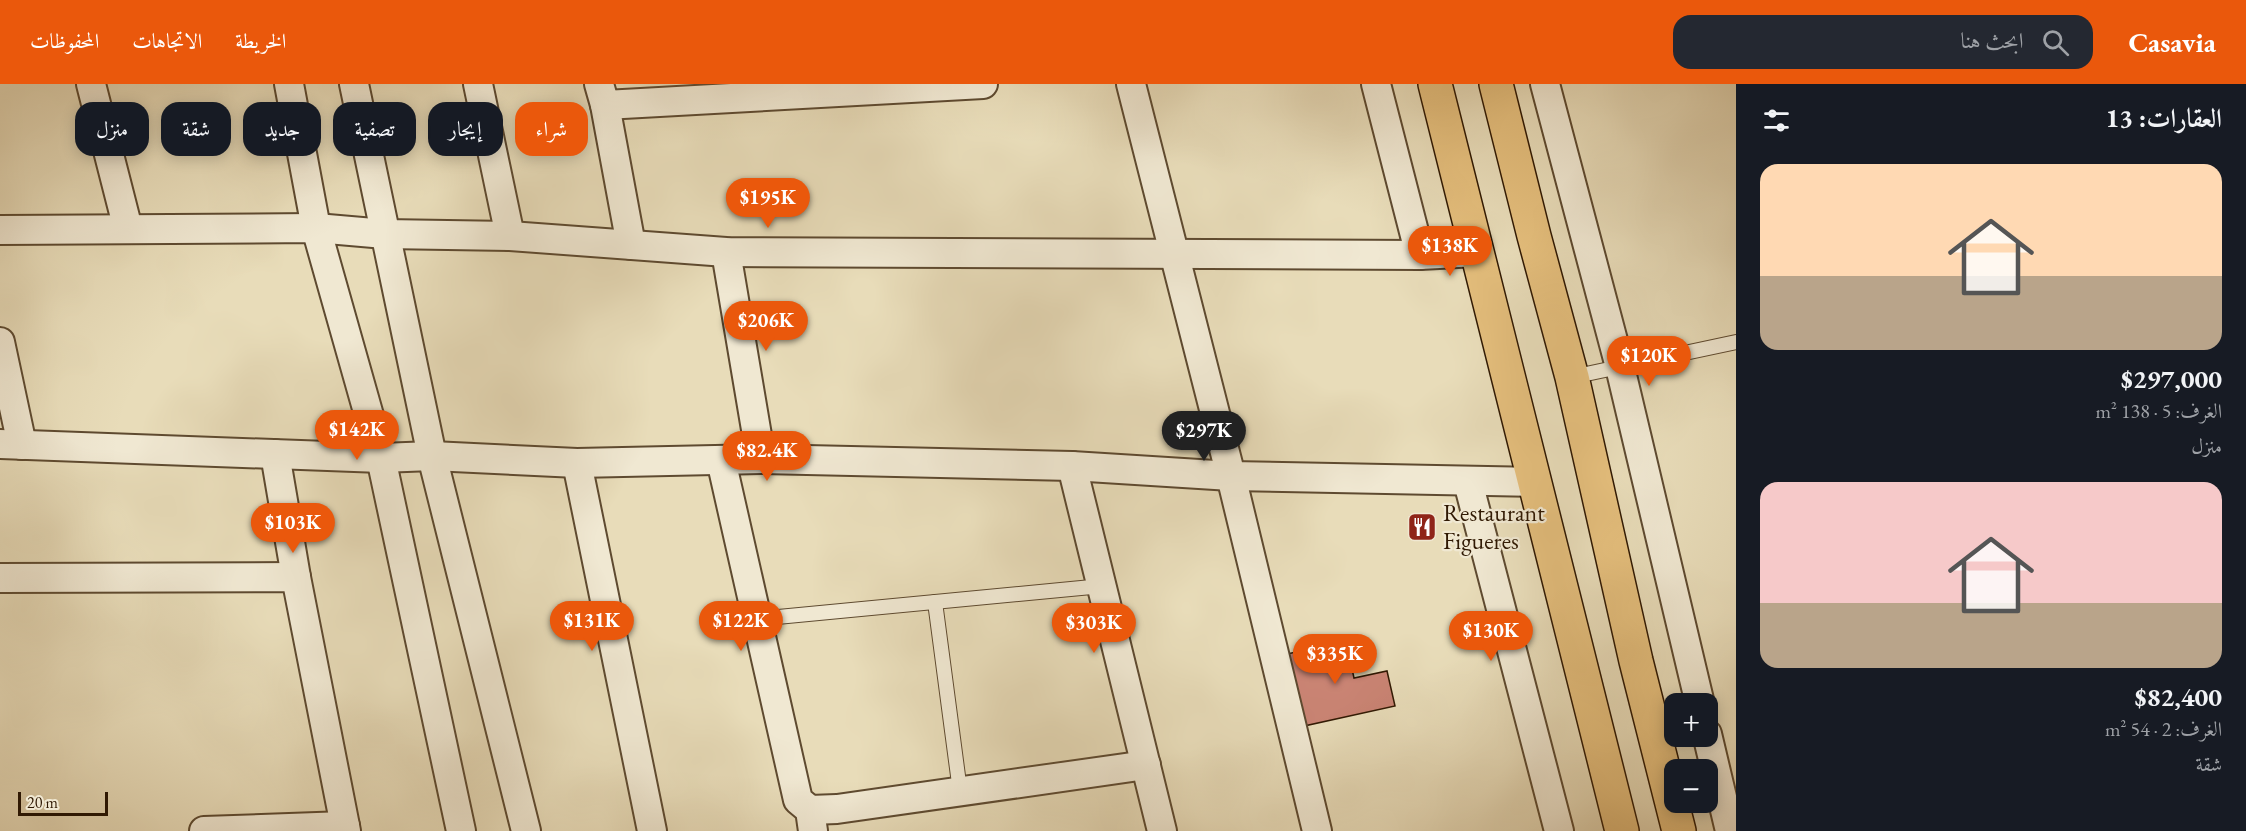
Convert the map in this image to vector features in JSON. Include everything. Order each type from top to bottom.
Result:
[{"type":"highway","points":[[1435,84],[1622,831]]},
{"type":"highway","points":[[1496,84],[1572,377],[1634,650],[1679,831]]},
{"type":"street","points":[[91,84],[128,229]]},
{"type":"street","points":[[289,84],[316,228],[381,458],[461,831]]},
{"type":"street","points":[[354,84],[432,456],[526,831]]},
{"type":"street","points":[[478,84],[510,236]]},
{"type":"street","points":[[631,245],[602,94],[983,84]]},
{"type":"street","points":[[1131,84],[1231,476],[1317,831]]},
{"type":"street","points":[[1376,84],[1420,255]]},
{"type":"street","points":[[1545,84],[1620,367],[1697,693]]},
{"type":"street","points":[[0,230],[316,228],[385,234],[510,236],[726,252],[1173,255],[1420,255],[1477,252]]},
{"type":"street","points":[[726,252],[761,459]]},
{"type":"street","points":[[0,342],[11,445],[381,458],[432,456],[577,463],[761,459],[1072,466],[1231,476],[1535,482]]},
{"type":"street","points":[[204,831],[345,828],[296,577],[275,454]]},
{"type":"street","points":[[721,460],[798,800],[812,820],[837,809],[1146,765]]},
{"type":"street","points":[[577,463],[652,831]]},
{"type":"street","points":[[1072,466],[1162,831]]},
{"type":"street","points":[[1468,482],[1559,831]]},
{"type":"street","points":[[0,578],[296,577]]},
{"type":"street","points":[[1710,747],[1730,831]]},
{"type":"lane","points":[[1572,377],[1736,342]]},
{"type":"lane","points":[[757,619],[1102,586]]},
{"type":"lane","points":[[935,602],[960,791]]},
{"type":"building","points":[[1346,641],[1354,678],[1387,671],[1395,706],[1304,726],[1287,654]]},
{"type":"place","name":"Restaurant Figueres","points":[[1422,527]]}]
